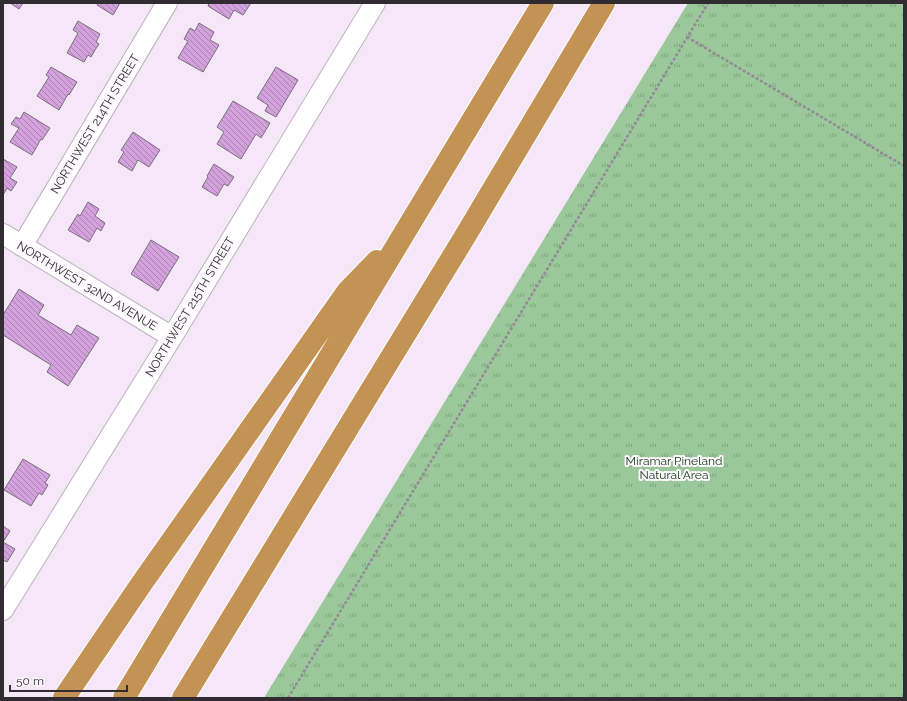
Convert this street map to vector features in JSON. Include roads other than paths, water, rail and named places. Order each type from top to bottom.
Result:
[{"type":"highway","points":[[124,698],[543,3]]},
{"type":"highway","points":[[182,698],[464,238],[604,3]]},
{"type":"highway","points":[[64,698],[142,583],[347,292],[403,234]]},
{"type":"street","name":"NORTHWEST 214TH STREET","points":[[22,246],[167,3]]},
{"type":"street","name":"NORTHWEST 215TH STREET","points":[[3,610],[172,337],[375,3]]},
{"type":"street","name":"NORTHWEST 32ND AVENUE","points":[[3,234],[172,337]]},
{"type":"park label","name":"Miramar Pineland Natural Area","points":[[674,468]]}]
